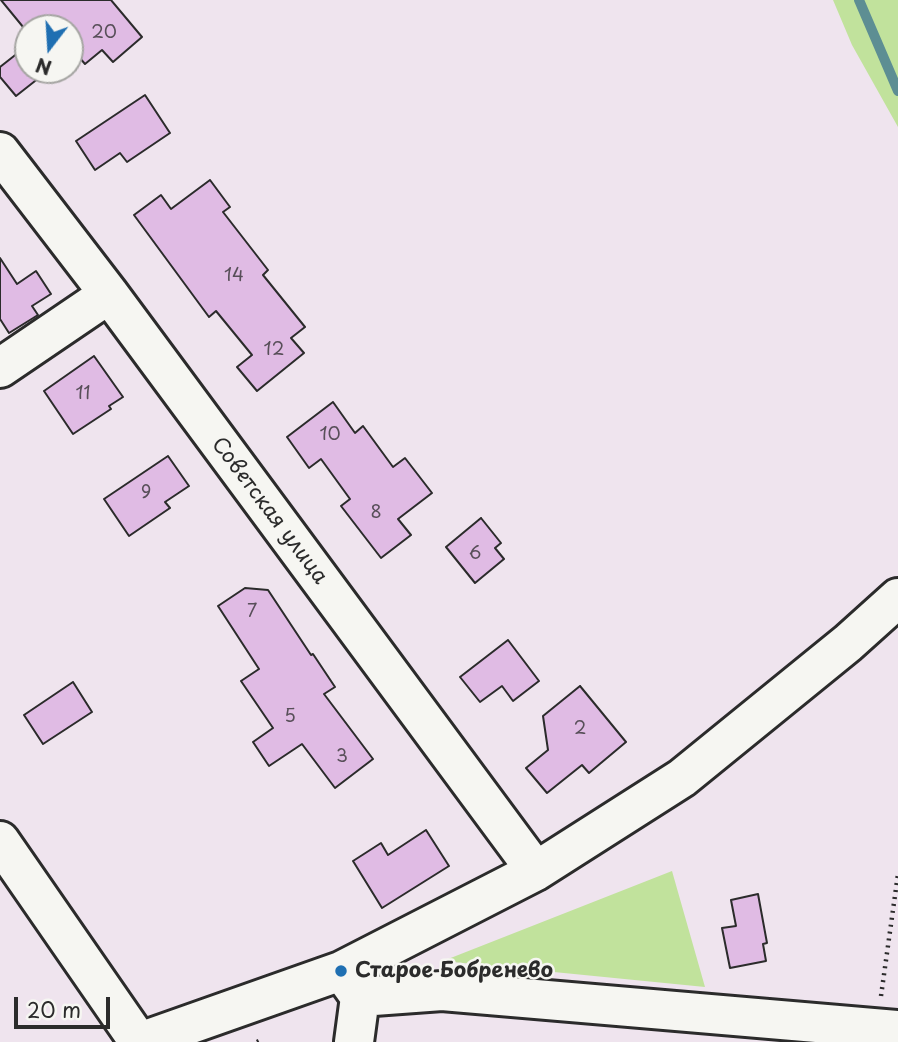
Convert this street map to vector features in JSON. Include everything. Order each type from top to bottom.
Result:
[{"type":"street","name":"Советская улица","points":[[0,152],[109,294],[536,871]]},
{"type":"street","points":[[0,368],[109,294]]},
{"type":"street","points":[[0,841],[139,1042],[351,984],[682,778],[848,643],[898,598]]},
{"type":"street","points":[[351,984],[887,1029]]},
{"type":"street","points":[[351,984],[354,1042]]},
{"type":"path","points":[[887,1029],[898,874]]},
{"type":"green space","points":[[833,0],[898,0],[898,127],[852,45]]},
{"type":"green space","points":[[672,871],[705,987],[443,961]]},
{"type":"building","points":[[1,0],[111,0],[142,37],[113,62],[102,50],[85,64],[84,14],[14,16]]},
{"type":"building","points":[[14,56],[14,84],[31,84],[16,96],[0,77],[0,67]]},
{"type":"building","points":[[145,95],[170,133],[127,162],[120,153],[95,170],[76,141]]},
{"type":"building","points":[[210,180],[230,207],[223,212],[268,270],[263,275],[305,327],[291,338],[304,353],[257,391],[237,367],[252,355],[216,311],[209,317],[134,215],[161,195],[171,209]]},
{"type":"building","points":[[0,258],[17,284],[36,271],[51,294],[32,306],[38,315],[9,333],[0,319]]},
{"type":"building","points":[[94,356],[123,397],[109,406],[111,409],[73,434],[44,391]]},
{"type":"building","points":[[333,402],[355,433],[363,426],[393,467],[405,458],[432,493],[398,519],[411,535],[381,558],[341,506],[350,499],[321,459],[309,468],[287,437]]},
{"type":"building","points":[[168,456],[189,486],[165,502],[170,508],[129,536],[104,499]]},
{"type":"building","points":[[481,518],[501,543],[495,548],[504,559],[475,583],[446,547]]},
{"type":"building","points":[[245,588],[268,590],[335,687],[324,694],[373,759],[335,788],[302,744],[269,766],[253,742],[273,728],[241,681],[259,669],[218,606]]},
{"type":"building","points":[[508,640],[539,681],[513,701],[502,686],[480,702],[460,677]]},
{"type":"building","points":[[73,682],[92,712],[43,744],[24,715]]},
{"type":"building","points":[[580,686],[626,742],[589,773],[582,765],[547,793],[526,768],[548,750],[543,716]]},
{"type":"building","points":[[426,830],[449,866],[382,908],[353,861],[381,843],[388,855]]},
{"type":"building","points":[[758,894],[767,943],[763,944],[766,961],[730,968],[722,928],[736,926],[731,900]]},
{"type":"waterway","points":[[859,0],[898,91]]},
{"type":"place","name":"Старое Бобренево","points":[[341,971]]}]
